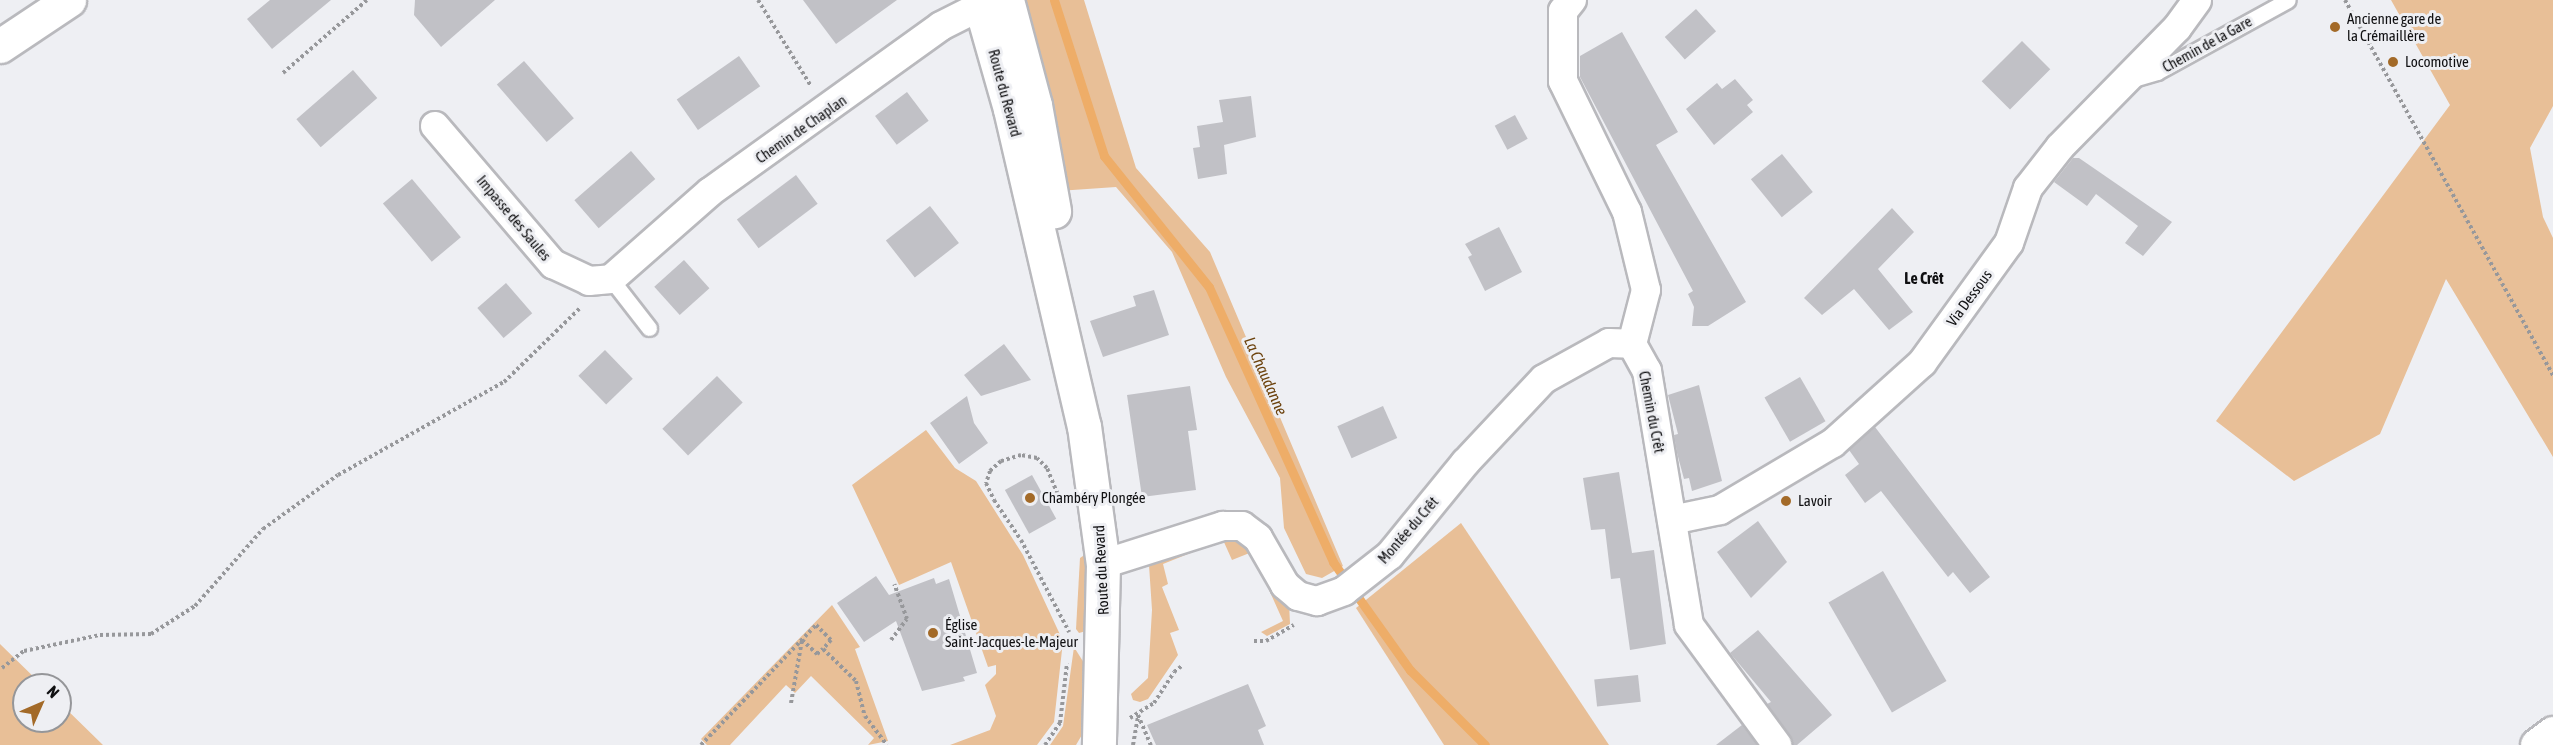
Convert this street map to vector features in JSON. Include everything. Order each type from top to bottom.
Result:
[{"type":"main road","points":[[0,46],[69,0]]},
{"type":"main road","name":"Route du Revard","points":[[988,1],[1084,426],[1103,564],[1100,733]]},
{"type":"main road","points":[[2537,745],[2553,733]]},
{"type":"street","points":[[1572,0],[1563,11],[1563,81],[1627,212],[1646,290],[1632,344]]},
{"type":"street","name":"Via Dessous","points":[[1672,520],[1720,510],[1833,443],[1922,363],[2009,243],[2028,188],[2060,147],[2176,28],[2197,0]]},
{"type":"street","name":"Chemin de Chaplan","points":[[600,280],[710,192],[828,110],[941,26],[988,1]]},
{"type":"street","name":"Impasse des Saules","points":[[435,126],[553,264],[600,280]]},
{"type":"street","name":"Montée du Crêt","points":[[1103,564],[1223,526],[1242,526],[1258,538],[1285,585],[1298,596],[1317,601],[1353,585],[1390,555],[1465,463],[1544,379],[1609,343],[1632,344]]},
{"type":"street","name":"Chemin du Crêt","points":[[1632,344],[1647,371],[1689,625],[1777,745]]},
{"type":"lane","name":"Chemin de la Gare","points":[[2124,81],[2157,72],[2288,0]]},
{"type":"lane","points":[[600,280],[649,328]]},
{"type":"path","points":[[283,73],[367,0]]},
{"type":"path","points":[[758,0],[791,58],[828,110]]},
{"type":"path","points":[[2345,0],[2553,375]]},
{"type":"path","points":[[2,668],[24,651],[100,635],[151,634],[195,606],[263,529],[338,475],[504,382],[587,301],[600,280]]},
{"type":"path","points":[[1065,511],[1047,468],[1037,458],[1021,455],[1001,461],[990,471],[986,483],[994,500],[1021,540],[1071,634]]},
{"type":"path","points":[[891,640],[907,619],[894,584]]},
{"type":"path","points":[[702,745],[816,625],[831,640],[817,654],[802,640]]},
{"type":"path","points":[[791,703],[802,640]]},
{"type":"path","points":[[823,649],[856,681],[865,716],[887,745]]},
{"type":"path","points":[[1100,733],[1138,715],[1154,703],[1174,672],[1183,665]]},
{"type":"path","points":[[1133,745],[1138,715]]},
{"type":"path","points":[[1138,715],[1151,745]]},
{"type":"shaded area","points":[[1019,0],[1084,0],[1136,168],[1210,252],[1343,566],[1322,578],[1306,574],[1284,528],[1280,478],[1226,377],[1172,252],[1116,187],[1058,191]]},
{"type":"shaded area","points":[[2391,0],[2553,0],[2553,106],[2530,148],[2543,217],[2553,238],[2553,457],[2446,279],[2380,434],[2294,481],[2216,421],[2450,105]]},
{"type":"shaded area","points":[[926,430],[955,468],[976,481],[1023,555],[1063,641],[1054,722],[1037,745],[950,745],[990,730],[996,716],[985,685],[996,674],[996,665],[988,667],[951,562],[899,585],[852,485]]},
{"type":"shaded area","points":[[1461,523],[1609,745],[1444,745],[1356,608]]},
{"type":"shaded area","points":[[1222,535],[1240,537],[1257,547],[1289,602],[1290,624],[1267,636],[1261,632],[1283,621],[1252,552],[1232,560],[1223,540],[1163,564],[1168,584],[1162,587],[1179,630],[1170,633],[1178,655],[1148,699],[1140,702],[1133,700],[1131,694],[1148,678],[1152,610],[1149,565]]},
{"type":"shaded area","points":[[1089,552],[1086,631],[1079,633],[1076,629],[1080,558]]},
{"type":"shaded area","points":[[832,605],[860,647],[855,649],[888,741],[868,745],[874,738],[811,676],[795,693],[786,685],[730,745],[707,745],[701,739]]},
{"type":"shaded area","points":[[0,644],[30,673],[12,673],[12,733],[72,733],[72,715],[103,745],[0,745]]},
{"type":"shaded area","points":[[1074,647],[1089,671],[1086,728],[1076,745],[1050,745],[1063,726]]},
{"type":"building","points":[[270,0],[331,0],[272,49],[247,19]]},
{"type":"building","points":[[415,0],[495,0],[441,47],[414,15]]},
{"type":"building","points":[[803,0],[897,0],[836,44]]},
{"type":"building","points":[[1696,9],[1716,31],[1685,59],[1665,37]]},
{"type":"building","points":[[1622,32],[1678,132],[1656,145],[1746,302],[1708,326],[1692,326],[1694,307],[1688,294],[1693,291],[1580,77],[1580,56]]},
{"type":"building","points":[[2022,41],[2050,69],[2010,110],[1982,81]]},
{"type":"building","points":[[739,56],[760,86],[698,130],[677,100]]},
{"type":"building","points":[[524,61],[574,118],[547,142],[497,85]]},
{"type":"building","points":[[353,70],[377,98],[321,147],[296,119]]},
{"type":"building","points":[[1735,79],[1753,100],[1747,105],[1753,112],[1714,145],[1686,109],[1717,83],[1722,89]]},
{"type":"building","points":[[907,92],[929,121],[897,145],[875,116]]},
{"type":"building","points":[[1251,96],[1256,137],[1224,145],[1227,174],[1198,179],[1193,148],[1200,147],[1197,126],[1223,122],[1219,100]]},
{"type":"building","points":[[1515,115],[1528,139],[1507,150],[1495,126]]},
{"type":"building","points":[[631,151],[655,179],[599,228],[574,200]]},
{"type":"building","points":[[1782,154],[1813,192],[1782,217],[1751,179]]},
{"type":"building","points":[[2073,158],[2079,158],[2172,222],[2143,256],[2125,243],[2138,226],[2096,194],[2087,206],[2054,182]]},
{"type":"building","points":[[796,175],[818,204],[759,248],[737,220]]},
{"type":"building","points":[[412,179],[461,237],[432,262],[383,203]]},
{"type":"building","points":[[930,206],[959,243],[915,278],[886,240]]},
{"type":"building","points":[[1892,208],[1914,232],[1878,269],[1913,312],[1889,330],[1854,289],[1822,315],[1804,298]]},
{"type":"building","points":[[1499,227],[1522,272],[1485,291],[1468,257],[1472,255],[1465,244]]},
{"type":"building","points":[[684,260],[709,288],[680,315],[654,287]]},
{"type":"building","points":[[506,283],[532,313],[504,338],[477,308]]},
{"type":"building","points":[[1154,290],[1169,335],[1103,357],[1090,321],[1136,306],[1133,296]]},
{"type":"building","points":[[1004,344],[1031,380],[981,396],[964,375]]},
{"type":"building","points":[[605,350],[633,379],[606,404],[578,376]]},
{"type":"building","points":[[717,376],[743,403],[688,455],[662,429]]},
{"type":"building","points":[[1800,377],[1826,421],[1790,442],[1764,398]]},
{"type":"building","points":[[1699,385],[1722,481],[1692,491],[1689,478],[1684,479],[1677,453],[1674,435],[1678,434],[1668,395]]},
{"type":"building","points":[[1190,386],[1197,430],[1188,431],[1196,490],[1142,497],[1127,395]]},
{"type":"building","points":[[967,396],[974,423],[988,443],[959,464],[930,423]]},
{"type":"building","points":[[1383,406],[1397,438],[1352,458],[1337,426]]},
{"type":"building","points":[[1875,427],[1990,577],[1970,593],[1953,572],[1948,577],[1881,491],[1865,503],[1845,475],[1859,464],[1849,450]]},
{"type":"building","points":[[1619,472],[1632,553],[1654,550],[1666,644],[1630,650],[1620,578],[1611,579],[1605,529],[1591,530],[1583,478]]},
{"type":"building","points":[[1032,475],[1056,519],[1029,534],[1005,490]]},
{"type":"building","points":[[1758,521],[1787,562],[1751,598],[1717,552]]},
{"type":"building","points":[[1883,571],[1946,681],[1892,712],[1828,602]]},
{"type":"building","name":"Église Saint-Jacques-le-Majeur","points":[[876,576],[889,595],[934,578],[936,584],[949,579],[977,673],[963,677],[965,681],[922,691],[896,621],[864,642],[837,603]]},
{"type":"building","points":[[1758,630],[1832,715],[1797,745],[1793,745],[1767,704],[1771,702],[1730,653]]},
{"type":"building","points":[[1638,675],[1641,702],[1597,706],[1594,680]]},
{"type":"building","points":[[1248,684],[1266,726],[1258,730],[1264,745],[1156,745],[1147,725]]},
{"type":"building","points":[[1742,725],[1757,745],[1716,745]]},
{"type":"waterway","name":"La Chaudanne","points":[[1054,0],[1104,156],[1209,287],[1333,562],[1410,670],[1485,745]]},
{"type":"place","name":"Ancienne gare de la Crémaillère","points":[[2335,27]]},
{"type":"place","name":"Locomotive","points":[[2393,62]]},
{"type":"place","name":"Chambéry Plongée","points":[[1030,498]]},
{"type":"place","name":"Lavoir","points":[[1786,501]]},
{"type":"place","name":"Église Saint-Jacques-le-Majeur","points":[[933,633]]},
{"type":"district","name":"Le Crêt","points":[[1924,278]]}]
